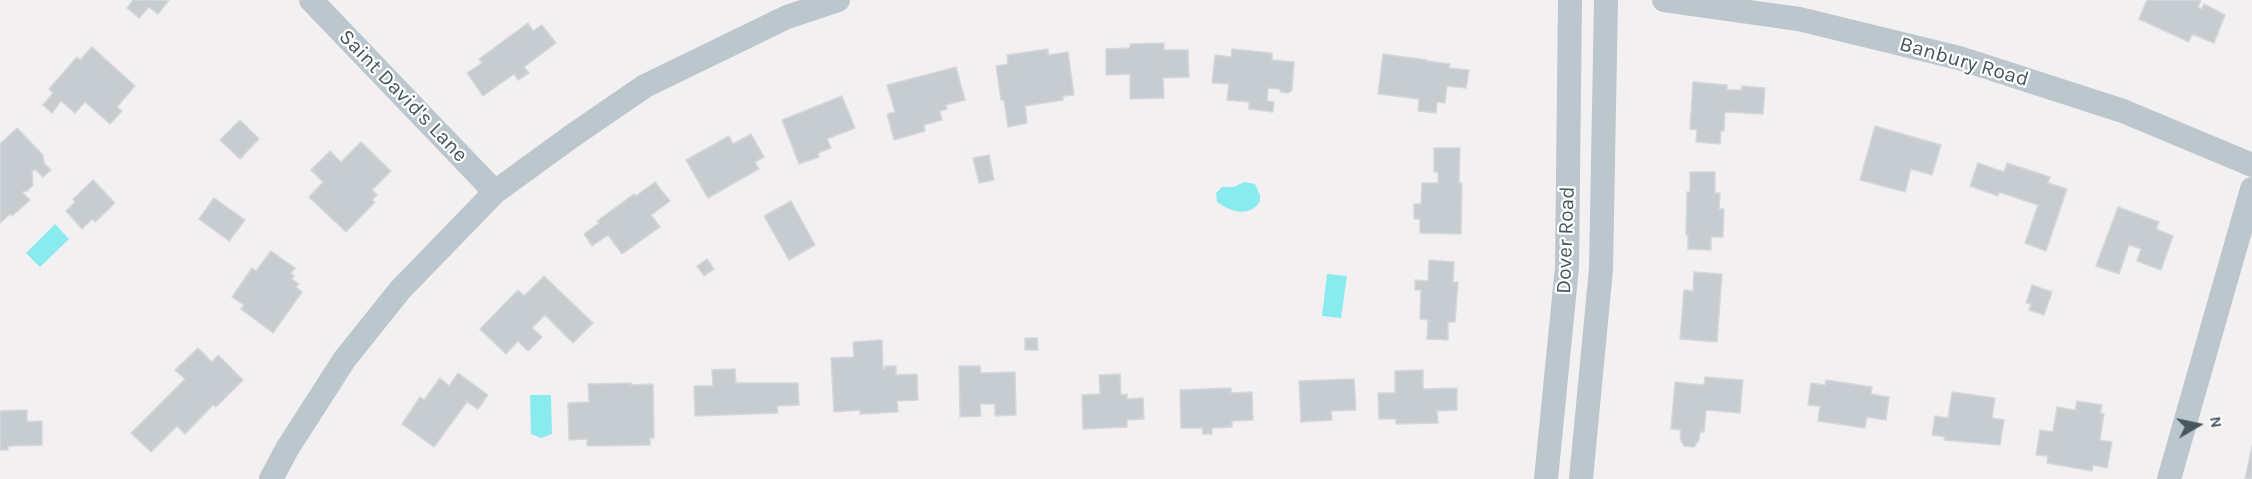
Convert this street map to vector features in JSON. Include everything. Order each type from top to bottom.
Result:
[{"type":"street","name":"Saint David's Lane","points":[[311,0],[495,192]]},
{"type":"street","points":[[271,479],[287,449],[344,360],[400,290],[495,192],[572,135],[645,86],[787,17],[838,0]]},
{"type":"street","name":"Dover Road","points":[[1546,479],[1567,267],[1570,0]]},
{"type":"street","name":"Dover Road","points":[[1581,479],[1601,269],[1606,0]]},
{"type":"street","name":"Banbury Road","points":[[1664,0],[1799,19],[1959,58],[2123,111],[2252,165]]},
{"type":"street","points":[[2169,479],[2252,189]]},
{"type":"water","points":[[1244,182],[1255,184],[1260,195],[1260,201],[1251,210],[1234,211],[1217,202],[1216,193],[1222,187],[1234,187]]},
{"type":"water","points":[[55,224],[69,239],[40,267],[26,253]]},
{"type":"water","points":[[1327,274],[1347,276],[1341,318],[1322,316]]},
{"type":"water","points":[[530,395],[551,395],[552,434],[541,438],[531,434]]},
{"type":"building","points":[[133,0],[169,0],[158,14],[149,7],[139,18],[127,8]]},
{"type":"building","points":[[2147,0],[2201,0],[2198,7],[2202,9],[2204,4],[2225,15],[2214,43],[2192,34],[2189,42],[2139,19]]},
{"type":"building","points":[[528,23],[533,31],[542,25],[556,43],[524,67],[529,73],[518,80],[514,74],[483,96],[467,73],[482,63],[479,59]]},
{"type":"building","points":[[1164,43],[1164,50],[1188,50],[1189,77],[1163,78],[1164,98],[1130,99],[1130,74],[1106,75],[1106,49],[1130,48],[1130,44]]},
{"type":"building","points":[[92,47],[135,86],[117,107],[122,111],[110,124],[85,102],[75,113],[61,101],[52,113],[43,105],[53,93],[49,89],[77,57],[80,60]]},
{"type":"building","points":[[1048,49],[1048,55],[1068,52],[1074,95],[1063,96],[1063,100],[1025,106],[1027,123],[1008,127],[996,66],[1008,64],[1007,55]]},
{"type":"building","points":[[1232,49],[1272,53],[1272,60],[1294,62],[1292,90],[1288,93],[1268,88],[1267,101],[1274,102],[1273,112],[1249,109],[1249,102],[1227,100],[1229,84],[1212,83],[1215,55],[1231,57]]},
{"type":"building","points":[[1383,54],[1450,64],[1449,68],[1469,70],[1466,88],[1447,86],[1445,103],[1437,102],[1436,113],[1418,111],[1419,99],[1378,94]]},
{"type":"building","points":[[956,67],[965,100],[946,105],[947,109],[940,111],[942,120],[924,125],[925,131],[894,140],[887,114],[895,112],[887,85]]},
{"type":"building","points":[[1693,82],[1727,85],[1727,90],[1741,90],[1742,86],[1765,88],[1763,114],[1725,112],[1724,131],[1721,131],[1720,144],[1696,142],[1697,130],[1690,129]]},
{"type":"building","points":[[842,96],[855,128],[827,139],[831,148],[818,153],[819,157],[799,164],[782,120]]},
{"type":"building","points":[[240,120],[259,139],[240,159],[220,140]]},
{"type":"building","points":[[1875,126],[1941,145],[1932,175],[1911,169],[1905,192],[1860,180]]},
{"type":"building","points":[[17,128],[43,155],[44,163],[51,170],[43,177],[36,170],[32,171],[33,185],[27,191],[22,192],[30,200],[0,223],[0,144]]},
{"type":"building","points":[[751,134],[764,157],[755,162],[759,169],[708,198],[686,160],[729,136],[733,144]]},
{"type":"building","points":[[361,142],[391,171],[372,190],[377,195],[372,200],[375,202],[346,232],[309,197],[323,182],[311,170],[330,151],[341,162]]},
{"type":"building","points":[[1434,148],[1460,148],[1461,234],[1420,233],[1420,219],[1414,219],[1414,204],[1421,204],[1422,183],[1438,183],[1438,172],[1434,172]]},
{"type":"building","points":[[989,155],[994,180],[979,183],[973,158]]},
{"type":"building","points":[[1978,163],[2004,172],[2007,163],[2050,177],[2048,183],[2067,189],[2046,251],[2025,243],[2038,205],[1999,192],[1998,196],[1970,186]]},
{"type":"building","points":[[1690,172],[1715,172],[1715,193],[1720,193],[1719,209],[1724,209],[1723,237],[1711,237],[1711,250],[1688,249],[1687,192],[1690,192]]},
{"type":"building","points":[[93,180],[115,203],[95,222],[92,219],[82,229],[66,211],[75,202],[73,199]]},
{"type":"building","points":[[655,182],[670,201],[651,215],[660,227],[622,254],[608,235],[592,246],[584,234],[599,223],[597,221]]},
{"type":"building","points":[[214,198],[245,220],[229,241],[199,219]]},
{"type":"building","points":[[791,201],[815,245],[789,260],[764,216]]},
{"type":"building","points":[[2118,207],[2159,222],[2156,229],[2173,236],[2161,270],[2137,261],[2141,249],[2129,245],[2119,274],[2096,266]]},
{"type":"building","points":[[271,251],[295,268],[291,273],[294,276],[292,279],[299,284],[296,287],[302,292],[273,333],[241,309],[244,305],[232,297],[252,268],[256,271]]},
{"type":"building","points":[[707,259],[714,269],[704,276],[697,266]]},
{"type":"building","points":[[1429,260],[1454,262],[1453,282],[1458,282],[1455,322],[1448,322],[1448,340],[1427,339],[1428,320],[1420,319],[1421,290],[1415,290],[1415,280],[1428,281]]},
{"type":"building","points":[[1694,272],[1722,274],[1717,342],[1680,339],[1684,290],[1693,291]]},
{"type":"building","points":[[544,276],[593,323],[573,343],[545,315],[532,328],[542,337],[528,351],[518,341],[506,354],[480,329],[518,290],[524,296]]},
{"type":"building","points":[[2032,285],[2052,292],[2044,315],[2029,310],[2031,304],[2026,303]]},
{"type":"building","points":[[1025,338],[1037,338],[1038,350],[1025,350]]},
{"type":"building","points":[[882,340],[883,369],[885,366],[896,366],[896,375],[917,374],[918,400],[897,401],[898,412],[860,414],[860,410],[834,412],[831,358],[854,357],[853,342]]},
{"type":"building","points":[[198,348],[212,362],[218,355],[243,380],[216,407],[213,405],[185,434],[177,426],[151,452],[131,433],[185,379],[175,370]]},
{"type":"building","points":[[959,366],[980,366],[981,373],[1015,372],[1016,415],[995,416],[995,404],[980,404],[981,416],[960,417]]},
{"type":"building","points":[[735,369],[736,383],[798,383],[799,405],[777,406],[778,413],[695,416],[694,386],[713,386],[712,370]]},
{"type":"building","points":[[1423,370],[1423,389],[1457,388],[1457,410],[1437,411],[1438,423],[1396,424],[1396,419],[1379,419],[1378,393],[1395,393],[1395,371]]},
{"type":"building","points":[[458,373],[488,395],[478,409],[467,402],[434,447],[402,424],[420,397],[424,400],[440,378],[449,386]]},
{"type":"building","points":[[1120,374],[1121,395],[1127,394],[1127,399],[1143,398],[1144,419],[1127,420],[1127,427],[1083,429],[1082,395],[1100,394],[1099,375]]},
{"type":"building","points":[[1705,377],[1743,380],[1740,413],[1706,410],[1704,432],[1700,432],[1699,440],[1694,447],[1684,446],[1680,438],[1681,430],[1671,429],[1675,382],[1704,385]]},
{"type":"building","points":[[1354,379],[1356,410],[1331,411],[1332,420],[1301,422],[1299,381]]},
{"type":"building","points":[[1826,380],[1872,387],[1871,394],[1889,397],[1886,420],[1867,417],[1865,428],[1818,421],[1820,406],[1808,405],[1811,383],[1825,385]]},
{"type":"building","points":[[631,383],[631,385],[653,384],[654,438],[650,438],[650,445],[587,446],[587,439],[569,440],[568,403],[589,402],[588,384]]},
{"type":"building","points":[[1231,388],[1231,393],[1252,392],[1253,420],[1232,421],[1232,427],[1212,428],[1212,434],[1203,434],[1202,428],[1181,428],[1180,390]]},
{"type":"building","points":[[1952,392],[1995,398],[1992,418],[2004,420],[2000,445],[1944,440],[1945,437],[1932,435],[1935,416],[1948,418]]},
{"type":"building","points":[[2077,401],[2102,405],[2100,413],[2104,414],[2100,440],[2112,442],[2107,468],[2093,465],[2092,471],[2047,463],[2048,456],[2036,455],[2040,430],[2053,432],[2057,407],[2075,410]]},
{"type":"building","points":[[27,410],[27,422],[42,421],[42,445],[8,446],[8,450],[0,450],[0,411]]},
{"type":"building","points":[[2252,446],[2252,479],[2245,479]]}]
